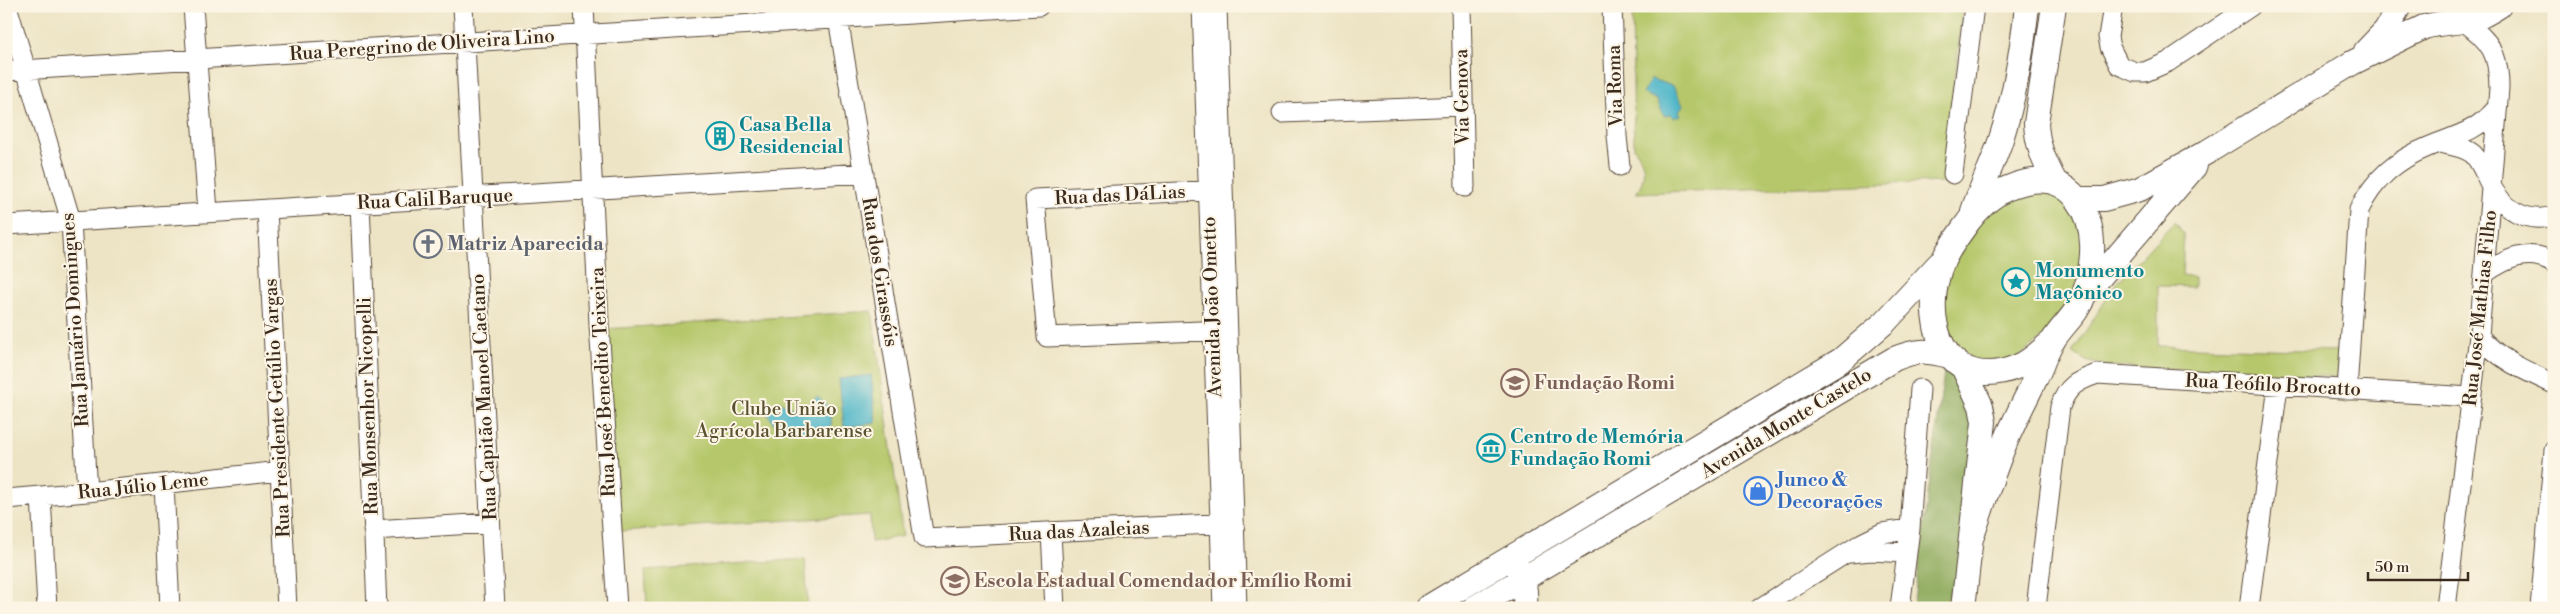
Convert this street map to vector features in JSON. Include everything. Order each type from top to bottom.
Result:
[{"type":"main road","points":[[1963,608],[1984,422],[1981,406],[1956,362],[1938,338],[1933,314],[1935,289],[1945,256],[1970,218],[1993,162],[2009,112],[2022,52],[2027,6]]},
{"type":"main road","points":[[1972,536],[2012,426],[2053,341],[2076,312],[2084,295],[2091,266],[2092,239],[2086,216],[2077,199],[2055,182],[2043,159],[2036,136],[2036,123],[2054,6]]},
{"type":"main road","points":[[2352,63],[2386,30],[2400,6]]},
{"type":"main road","points":[[2427,6],[2456,21]]},
{"type":"main road","points":[[2077,199],[2122,196],[2147,186],[2207,152],[2352,63],[2424,27],[2479,17],[2499,6]]},
{"type":"main road","points":[[2084,295],[2207,152]]},
{"type":"main road","points":[[1970,218],[1990,198],[2008,187],[2034,180],[2055,182]]},
{"type":"main road","name":"Avenida Monte Castelo","points":[[1486,605],[1518,568],[1841,360],[1891,316],[1945,256]]},
{"type":"main road","points":[[1956,362],[1977,372],[1993,373],[2007,370],[2021,365],[2053,341]]},
{"type":"main road","name":"Avenida Monte Castelo","points":[[1427,608],[1480,576],[1550,562],[1857,381],[1907,354],[1928,350],[1956,362]]},
{"type":"main road","points":[[1841,360],[1852,358],[1859,362],[1861,372],[1857,381]]},
{"type":"main road","points":[[1526,608],[1550,562]]},
{"type":"main road","points":[[1518,568],[1526,608]]},
{"type":"main road","points":[[1480,576],[1486,605]]},
{"type":"street","name":"Rua Januário Domingues","points":[[7,6],[71,221],[87,492]]},
{"type":"street","points":[[192,6],[208,212]]},
{"type":"street","name":"Rua Capitão Manoel Caetano","points":[[463,6],[475,196],[494,608]]},
{"type":"street","name":"Rua José Benedito Teixeira","points":[[584,6],[599,324],[617,608]]},
{"type":"street","name":"Rua Peregrino de Oliveira Lino","points":[[6,71],[585,34],[838,13],[1040,6]]},
{"type":"street","name":"Avenida João Ometto","points":[[1202,6],[1216,190],[1227,524],[1233,607]]},
{"type":"street","name":"Avenida João Ometto","points":[[1216,190],[1217,6]]},
{"type":"street","name":"Via Genova","points":[[1461,6],[1464,187]]},
{"type":"street","name":"Via Roma","points":[[1612,6],[1616,136],[1620,166]]},
{"type":"street","points":[[1953,174],[1974,6]]},
{"type":"street","points":[[2113,6],[2108,37],[2113,57],[2126,70],[2145,72],[2156,68],[2251,6]]},
{"type":"street","name":"Rua dos Girassóis","points":[[838,13],[924,538]]},
{"type":"street","name":"Rua José Mathias Filho","points":[[2446,608],[2479,336],[2499,69],[2487,40],[2456,21]]},
{"type":"street","points":[[1282,113],[1462,106]]},
{"type":"street","points":[[2347,390],[2359,210],[2367,192],[2378,178],[2399,162],[2476,128],[2497,108]]},
{"type":"street","points":[[2440,143],[2462,148],[2473,155],[2491,187],[2510,209],[2522,216],[2539,218],[2554,216]]},
{"type":"street","name":"Rua Calil Baruque","points":[[6,225],[864,173]]},
{"type":"street","name":"Rua das DáLias","points":[[1216,190],[1035,199],[1047,337],[1221,330]]},
{"type":"street","name":"Rua Monsenhor Nicopelli","points":[[360,203],[377,608]]},
{"type":"street","name":"Rua Presidente Getúlio Vargas","points":[[267,209],[287,608]]},
{"type":"street","points":[[2484,274],[2504,261],[2523,256],[2534,255],[2554,263]]},
{"type":"street","points":[[2479,336],[2491,350],[2504,359],[2554,384]]},
{"type":"street","name":"Rua Teófilo Brocatto","points":[[2036,608],[2060,407],[2064,396],[2076,381],[2097,374],[2471,398]]},
{"type":"street","points":[[2250,608],[2278,386]]},
{"type":"street","points":[[1900,608],[1910,529],[1920,389]]},
{"type":"street","points":[[2540,608],[2554,450]]},
{"type":"street","name":"Rua Júlio Leme","points":[[6,499],[280,471]]},
{"type":"street","points":[[164,484],[170,608]]},
{"type":"street","points":[[41,496],[47,608]]},
{"type":"street","points":[[373,530],[490,523]]},
{"type":"street","name":"Rua das Azaleias","points":[[924,538],[1227,524]]},
{"type":"street","points":[[1760,608],[1862,543],[1882,533],[1910,529]]},
{"type":"street","points":[[1051,533],[1055,608]]},
{"type":"street","points":[[1849,553],[1871,551],[1907,553]]},
{"type":"green space","points":[[1632,6],[1963,6],[1943,182],[1636,193],[1640,187],[1644,170],[1641,159],[1634,148]]},
{"type":"green space","points":[[2035,186],[2075,204],[2087,260],[2061,322],[2014,361],[1973,360],[1950,340],[1941,317],[1950,268],[1989,209]]},
{"type":"green space","points":[[2174,222],[2184,234],[2182,275],[2194,277],[2194,287],[2158,286],[2158,346],[2339,351],[2338,377],[2107,366],[2086,361],[2072,352],[2117,283]]},
{"type":"green space","name":"Clube União Agrícola Barbarense","points":[[872,311],[903,536],[871,542],[870,515],[620,531],[605,329]]},
{"type":"green space","points":[[1945,365],[1953,371],[1977,411],[1960,608],[1913,608]]},
{"type":"green space","points":[[805,559],[808,608],[647,608],[645,570]]},
{"type":"water","points":[[1651,79],[1673,86],[1683,105],[1679,111],[1681,115],[1674,118],[1671,114],[1664,116],[1657,100],[1643,93]]},
{"type":"water","points":[[871,375],[876,423],[844,427],[839,379]]},
{"type":"water","points":[[817,396],[827,406],[831,417],[831,426],[824,430],[804,432],[775,425],[767,413],[772,406],[780,402],[796,409],[804,408]]},
{"type":"place","name":"Casa Bella Residencial","points":[[720,136]]},
{"type":"place","name":"Matriz Aparecida","points":[[428,244]]},
{"type":"place","name":"Monumento Maçônico","points":[[2016,282]]},
{"type":"place","name":"Fundação Romi","points":[[1515,383]]},
{"type":"place","name":"Centro de Memória Fundação Romi","points":[[1491,448]]},
{"type":"place","name":"Junco & Decorações","points":[[1758,491]]},
{"type":"place","name":"Escola Estadual Comendador Emílio Romi","points":[[955,581]]}]
